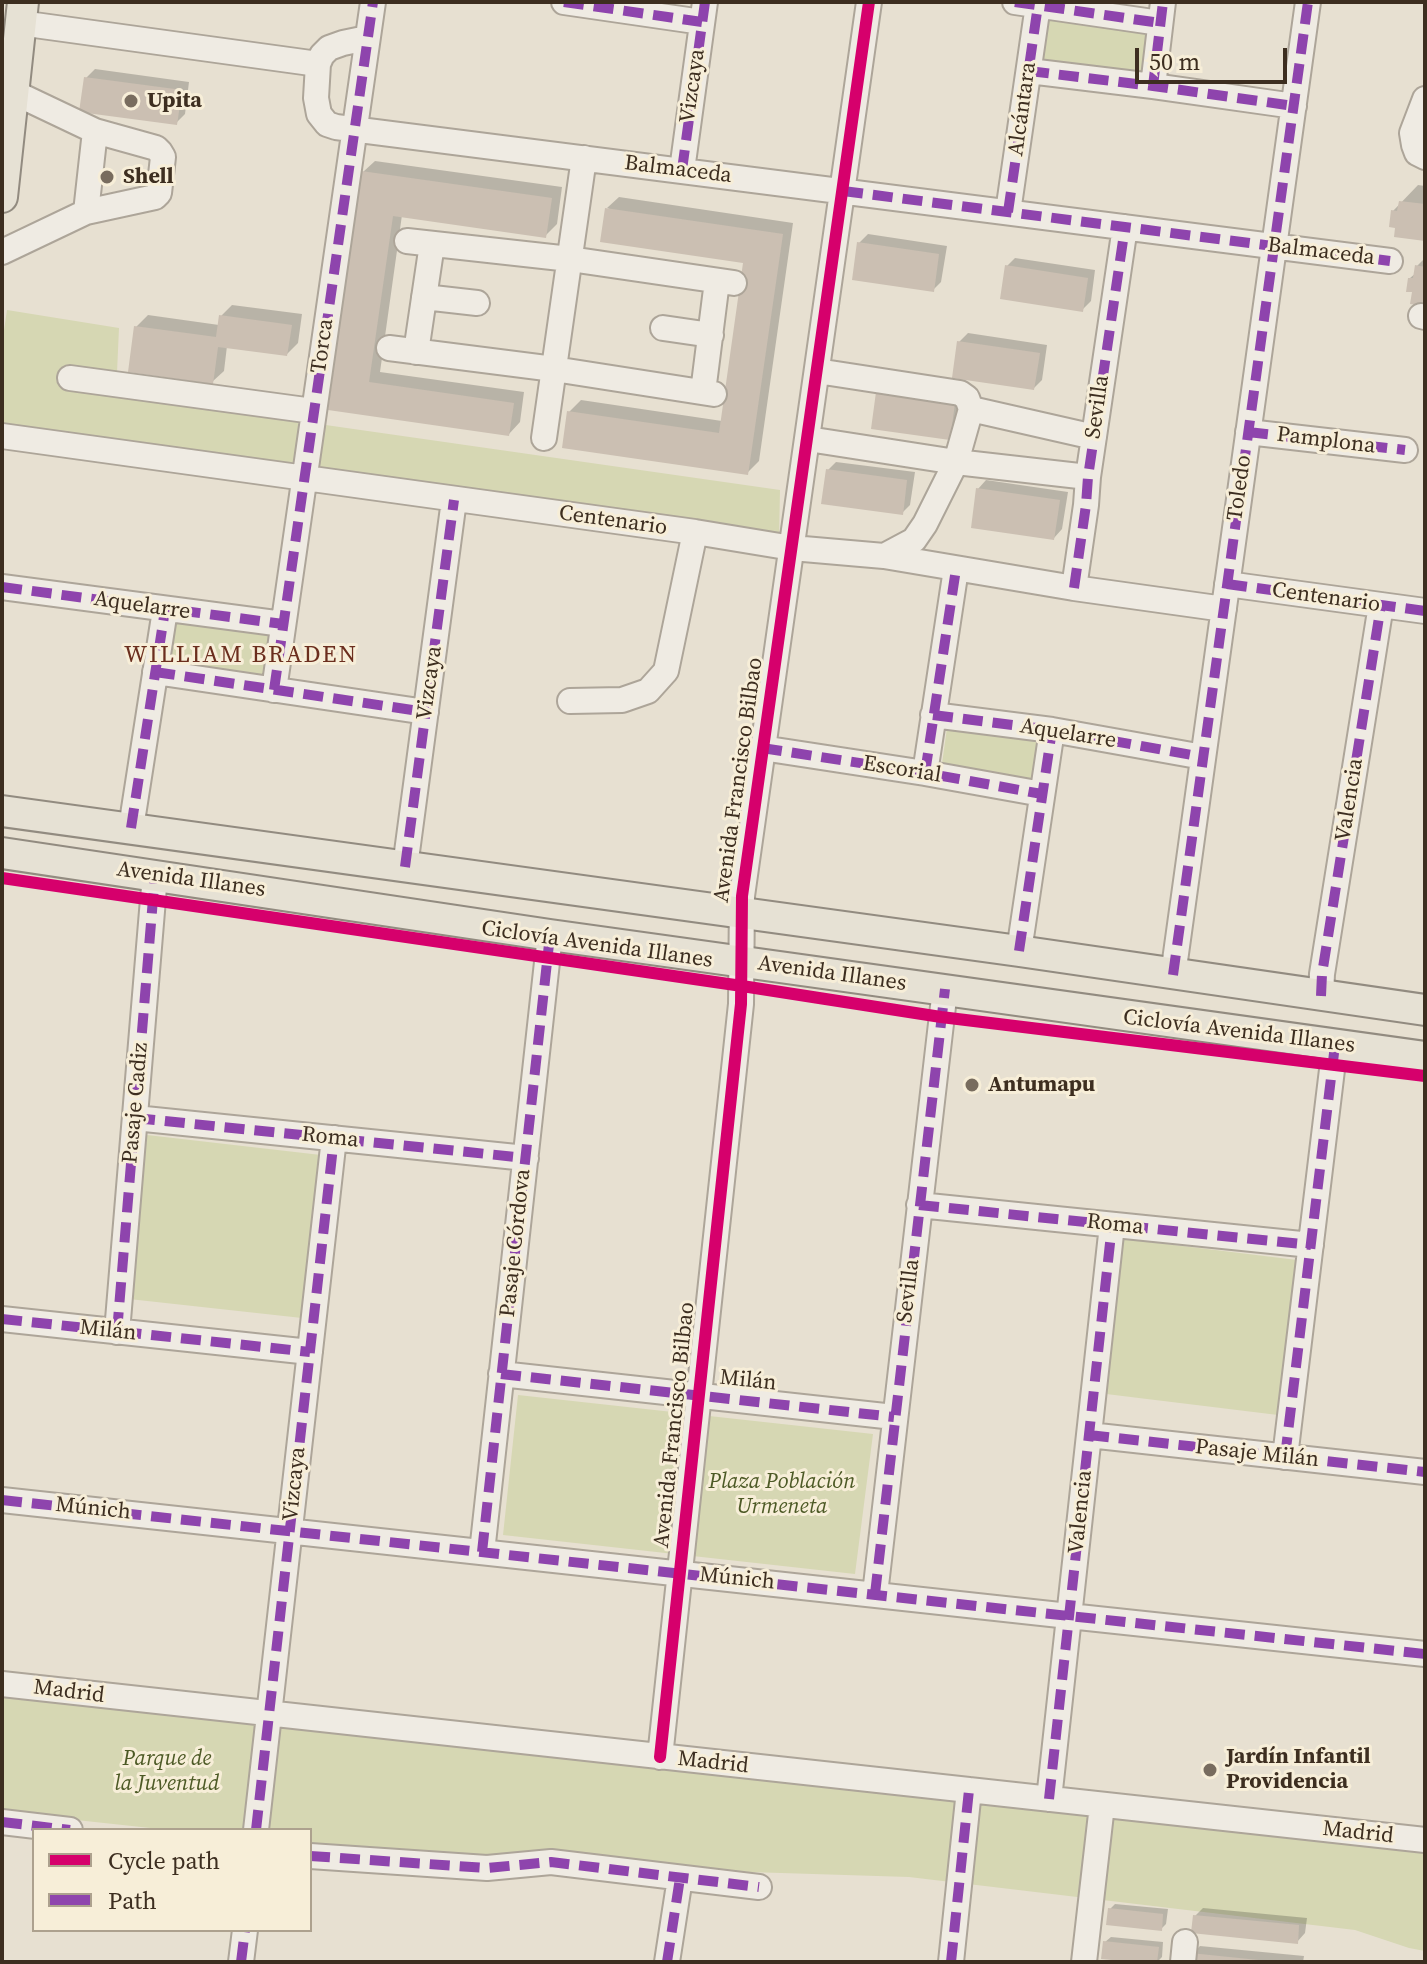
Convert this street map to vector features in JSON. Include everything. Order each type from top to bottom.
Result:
[{"type":"main road","points":[[2,197],[22,13]]},
{"type":"main road","name":"Avenida Illanes","points":[[2,811],[1425,1010]]},
{"type":"main road","name":"Avenida Illanes","points":[[2,853],[550,935],[1425,1057]]},
{"type":"street","name":"Torca","points":[[274,690],[373,2]]},
{"type":"street","points":[[564,2],[703,12]]},
{"type":"street","name":"Avenida Francisco Bilbao","points":[[660,1757],[741,1004],[741,914],[869,2]]},
{"type":"street","name":"Toledo","points":[[1173,975],[1308,2]]},
{"type":"street","points":[[1027,4],[1162,12],[1153,86]]},
{"type":"street","name":"Alcántara","points":[[1008,212],[1029,71],[1027,4]]},
{"type":"street","name":"Vizcaya","points":[[682,170],[703,12]]},
{"type":"street","points":[[22,13],[318,64],[329,48],[367,38]]},
{"type":"street","name":"Balmaceda","points":[[318,64],[316,98],[319,114],[327,124],[336,127],[1390,261]]},
{"type":"street","points":[[1029,71],[1294,106]]},
{"type":"street","points":[[2,252],[86,212],[155,197],[159,193],[163,157],[156,148],[95,131],[13,92]]},
{"type":"street","points":[[1425,99],[1412,133],[1417,153],[1425,157]]},
{"type":"street","points":[[86,212],[95,131]]},
{"type":"street","points":[[544,438],[584,158]]},
{"type":"street","name":"Sevilla","points":[[1074,588],[1125,227]]},
{"type":"street","points":[[389,348],[708,393],[711,335],[726,282],[570,259],[407,241]]},
{"type":"street","points":[[416,352],[432,244]]},
{"type":"street","points":[[424,297],[477,303]]},
{"type":"street","points":[[663,328],[711,335]]},
{"type":"street","points":[[817,371],[960,393],[967,398],[971,409],[956,462],[925,524],[914,540],[884,556]]},
{"type":"street","points":[[70,378],[313,411]]},
{"type":"street","points":[[971,409],[1094,437]]},
{"type":"street","name":"Pamplona","points":[[1248,432],[1405,450]]},
{"type":"street","name":"Centenario","points":[[2,436],[792,548],[884,556],[1224,609]]},
{"type":"street","points":[[808,439],[956,462],[1088,477]]},
{"type":"street","name":"Vizcaya","points":[[405,867],[454,500]]},
{"type":"street","points":[[570,701],[622,700],[648,691],[666,671],[695,532]]},
{"type":"street","points":[[925,773],[956,569]]},
{"type":"street","name":"Centenario","points":[[1227,584],[1425,611]]},
{"type":"street","name":"Aquelarre","points":[[2,587],[283,624]]},
{"type":"street","name":"Valencia","points":[[1321,996],[1381,605]]},
{"type":"street","points":[[131,828],[165,610]]},
{"type":"street","points":[[155,672],[426,712]]},
{"type":"street","name":"Aquelarre","points":[[933,715],[1052,730],[1203,757]]},
{"type":"street","points":[[1019,951],[1052,730]]},
{"type":"street","name":"Escorial","points":[[762,748],[1042,794]]},
{"type":"street","name":"Pasaje Cadiz","points":[[117,1332],[155,875]]},
{"type":"street","name":"Pasaje Córdova","points":[[482,1552],[550,935]]},
{"type":"street","name":"Sevilla","points":[[875,1594],[945,989]]},
{"type":"street","points":[[1285,1457],[1335,1045]]},
{"type":"street","name":"Roma","points":[[135,1118],[526,1158]]},
{"type":"street","name":"Vizcaya","points":[[256,1828],[334,1138]]},
{"type":"street","name":"Roma","points":[[919,1205],[1311,1245]]},
{"type":"street","name":"Valencia","points":[[1049,1799],[1112,1225]]},
{"type":"street","name":"Milán","points":[[2,1319],[310,1352]]},
{"type":"street","name":"Milán","points":[[501,1374],[894,1417]]},
{"type":"street","name":"Pasaje Milán","points":[[1089,1435],[1425,1472]]},
{"type":"street","name":"Múnich","points":[[2,1500],[1425,1654]]},
{"type":"street","name":"Madrid","points":[[2,1684],[1425,1840]]},
{"type":"street","points":[[951,1962],[969,1790]]},
{"type":"street","points":[[1084,1962],[1102,1805]]},
{"type":"street","points":[[2,1822],[53,1828]]},
{"type":"street","points":[[312,1856],[487,1868],[551,1862],[759,1887]]},
{"type":"street","points":[[667,1962],[680,1878]]},
{"type":"street","points":[[241,1962],[245,1932]]},
{"type":"green space","points":[[1046,9],[1150,24],[1141,83],[1038,65]]},
{"type":"green space","points":[[7,310],[119,328],[116,395],[780,490],[779,538],[2,428],[2,344]]},
{"type":"green space","points":[[168,615],[274,629],[267,680],[161,666]]},
{"type":"green space","points":[[948,721],[1058,736],[1049,793],[940,778]]},
{"type":"green space","points":[[147,1135],[321,1155],[302,1318],[129,1299]]},
{"type":"green space","points":[[1117,1238],[1297,1260],[1278,1415],[1098,1393]]},
{"type":"green space","name":"Plaza Población Urmeneta","points":[[518,1395],[873,1434],[855,1574],[503,1535]]},
{"type":"green space","name":"Parque de la Juventud","points":[[2,1695],[1425,1850],[1425,1951],[1355,1930],[909,1877],[493,1864],[312,1845],[312,1828],[150,1828],[2,1812]]},
{"type":"building","name":"Upita","points":[[84,77],[182,90],[177,125],[79,112]]},
{"type":"building","points":[[361,171],[552,198],[546,238],[393,216],[369,382],[514,403],[509,436],[328,410]]},
{"type":"building","points":[[1399,201],[1425,204],[1425,241],[1394,237],[1395,228],[1389,227],[1391,210],[1397,211]]},
{"type":"building","points":[[605,208],[783,234],[748,475],[562,448],[567,411],[719,433],[743,263],[600,242]]},
{"type":"building","points":[[857,242],[939,254],[934,292],[852,280]]},
{"type":"building","points":[[1005,265],[1088,278],[1083,312],[1000,299]]},
{"type":"building","points":[[1415,265],[1425,267],[1425,306],[1410,304],[1412,292],[1406,292],[1408,278],[1413,278]]},
{"type":"building","points":[[219,315],[292,325],[287,356],[218,347],[213,384],[128,372],[134,326],[216,337]]},
{"type":"building","points":[[957,341],[1040,353],[1034,390],[952,378]]},
{"type":"building","points":[[876,392],[955,403],[950,440],[871,429]]},
{"type":"building","points":[[826,469],[907,480],[903,515],[821,504]]},
{"type":"building","points":[[976,488],[1060,500],[1054,540],[971,528]]},
{"type":"building","points":[[1108,1908],[1163,1914],[1162,1931],[1106,1925]]},
{"type":"building","points":[[1193,1915],[1299,1925],[1298,1944],[1191,1933]]},
{"type":"building","points":[[1103,1941],[1159,1947],[1157,1962],[1101,1959]]},
{"type":"building","points":[[1190,1953],[1258,1960],[1258,1962],[1189,1962]]},
{"type":"marked path","points":[[274,690],[373,2]]},
{"type":"marked path","points":[[564,2],[702,22]]},
{"type":"marked path","points":[[682,170],[705,2]]},
{"type":"marked path","points":[[1015,2],[1160,23]]},
{"type":"marked path","points":[[1153,86],[1163,2]]},
{"type":"marked path","points":[[1173,975],[1308,2]]},
{"type":"marked path","points":[[1008,212],[1038,5]]},
{"type":"marked path","points":[[1029,71],[1294,106]]},
{"type":"marked path","points":[[843,191],[1390,261]]},
{"type":"marked path","points":[[1074,588],[1125,227]]},
{"type":"marked path","points":[[1248,432],[1405,450]]},
{"type":"marked path","points":[[405,867],[454,500]]},
{"type":"marked path","points":[[925,773],[956,569]]},
{"type":"marked path","points":[[1227,584],[1425,611]]},
{"type":"marked path","points":[[2,587],[283,624]]},
{"type":"marked path","points":[[1321,996],[1381,605]]},
{"type":"marked path","points":[[131,828],[165,610]]},
{"type":"marked path","points":[[155,672],[426,712]]},
{"type":"marked path","points":[[933,715],[1052,730],[1203,757]]},
{"type":"marked path","points":[[1019,951],[1052,730]]},
{"type":"marked path","points":[[762,748],[1042,794]]},
{"type":"marked path","points":[[117,1332],[155,875]]},
{"type":"marked path","points":[[482,1552],[550,935]]},
{"type":"marked path","points":[[875,1594],[945,989]]},
{"type":"marked path","points":[[1285,1457],[1335,1045]]},
{"type":"marked path","points":[[135,1118],[526,1158]]},
{"type":"marked path","points":[[256,1828],[334,1138]]},
{"type":"marked path","points":[[919,1205],[1311,1245]]},
{"type":"marked path","points":[[1049,1799],[1112,1225]]},
{"type":"marked path","points":[[2,1319],[310,1352]]},
{"type":"marked path","points":[[501,1374],[894,1417]]},
{"type":"marked path","points":[[1089,1435],[1425,1472]]},
{"type":"marked path","points":[[2,1500],[1425,1654]]},
{"type":"marked path","points":[[951,1962],[969,1790]]},
{"type":"marked path","points":[[2,1822],[53,1828]]},
{"type":"marked path","points":[[312,1856],[487,1868],[551,1862],[759,1887]]},
{"type":"marked path","points":[[667,1962],[680,1878]]},
{"type":"marked path","points":[[241,1962],[245,1932]]},
{"type":"cycle path","points":[[660,1757],[741,1004],[742,896],[869,2]]},
{"type":"cycle path","name":"Ciclovía Avenida Illanes","points":[[2,878],[941,1017],[1425,1076]]},
{"type":"place","name":"Upita","points":[[131,101]]},
{"type":"place","name":"Shell","points":[[107,177]]},
{"type":"place","name":"Antumapu","points":[[972,1085]]},
{"type":"place","name":"Jardín Infantil Providencia","points":[[1210,1770]]},
{"type":"district","name":"WILLIAM BRADEN","points":[[241,656]]}]
